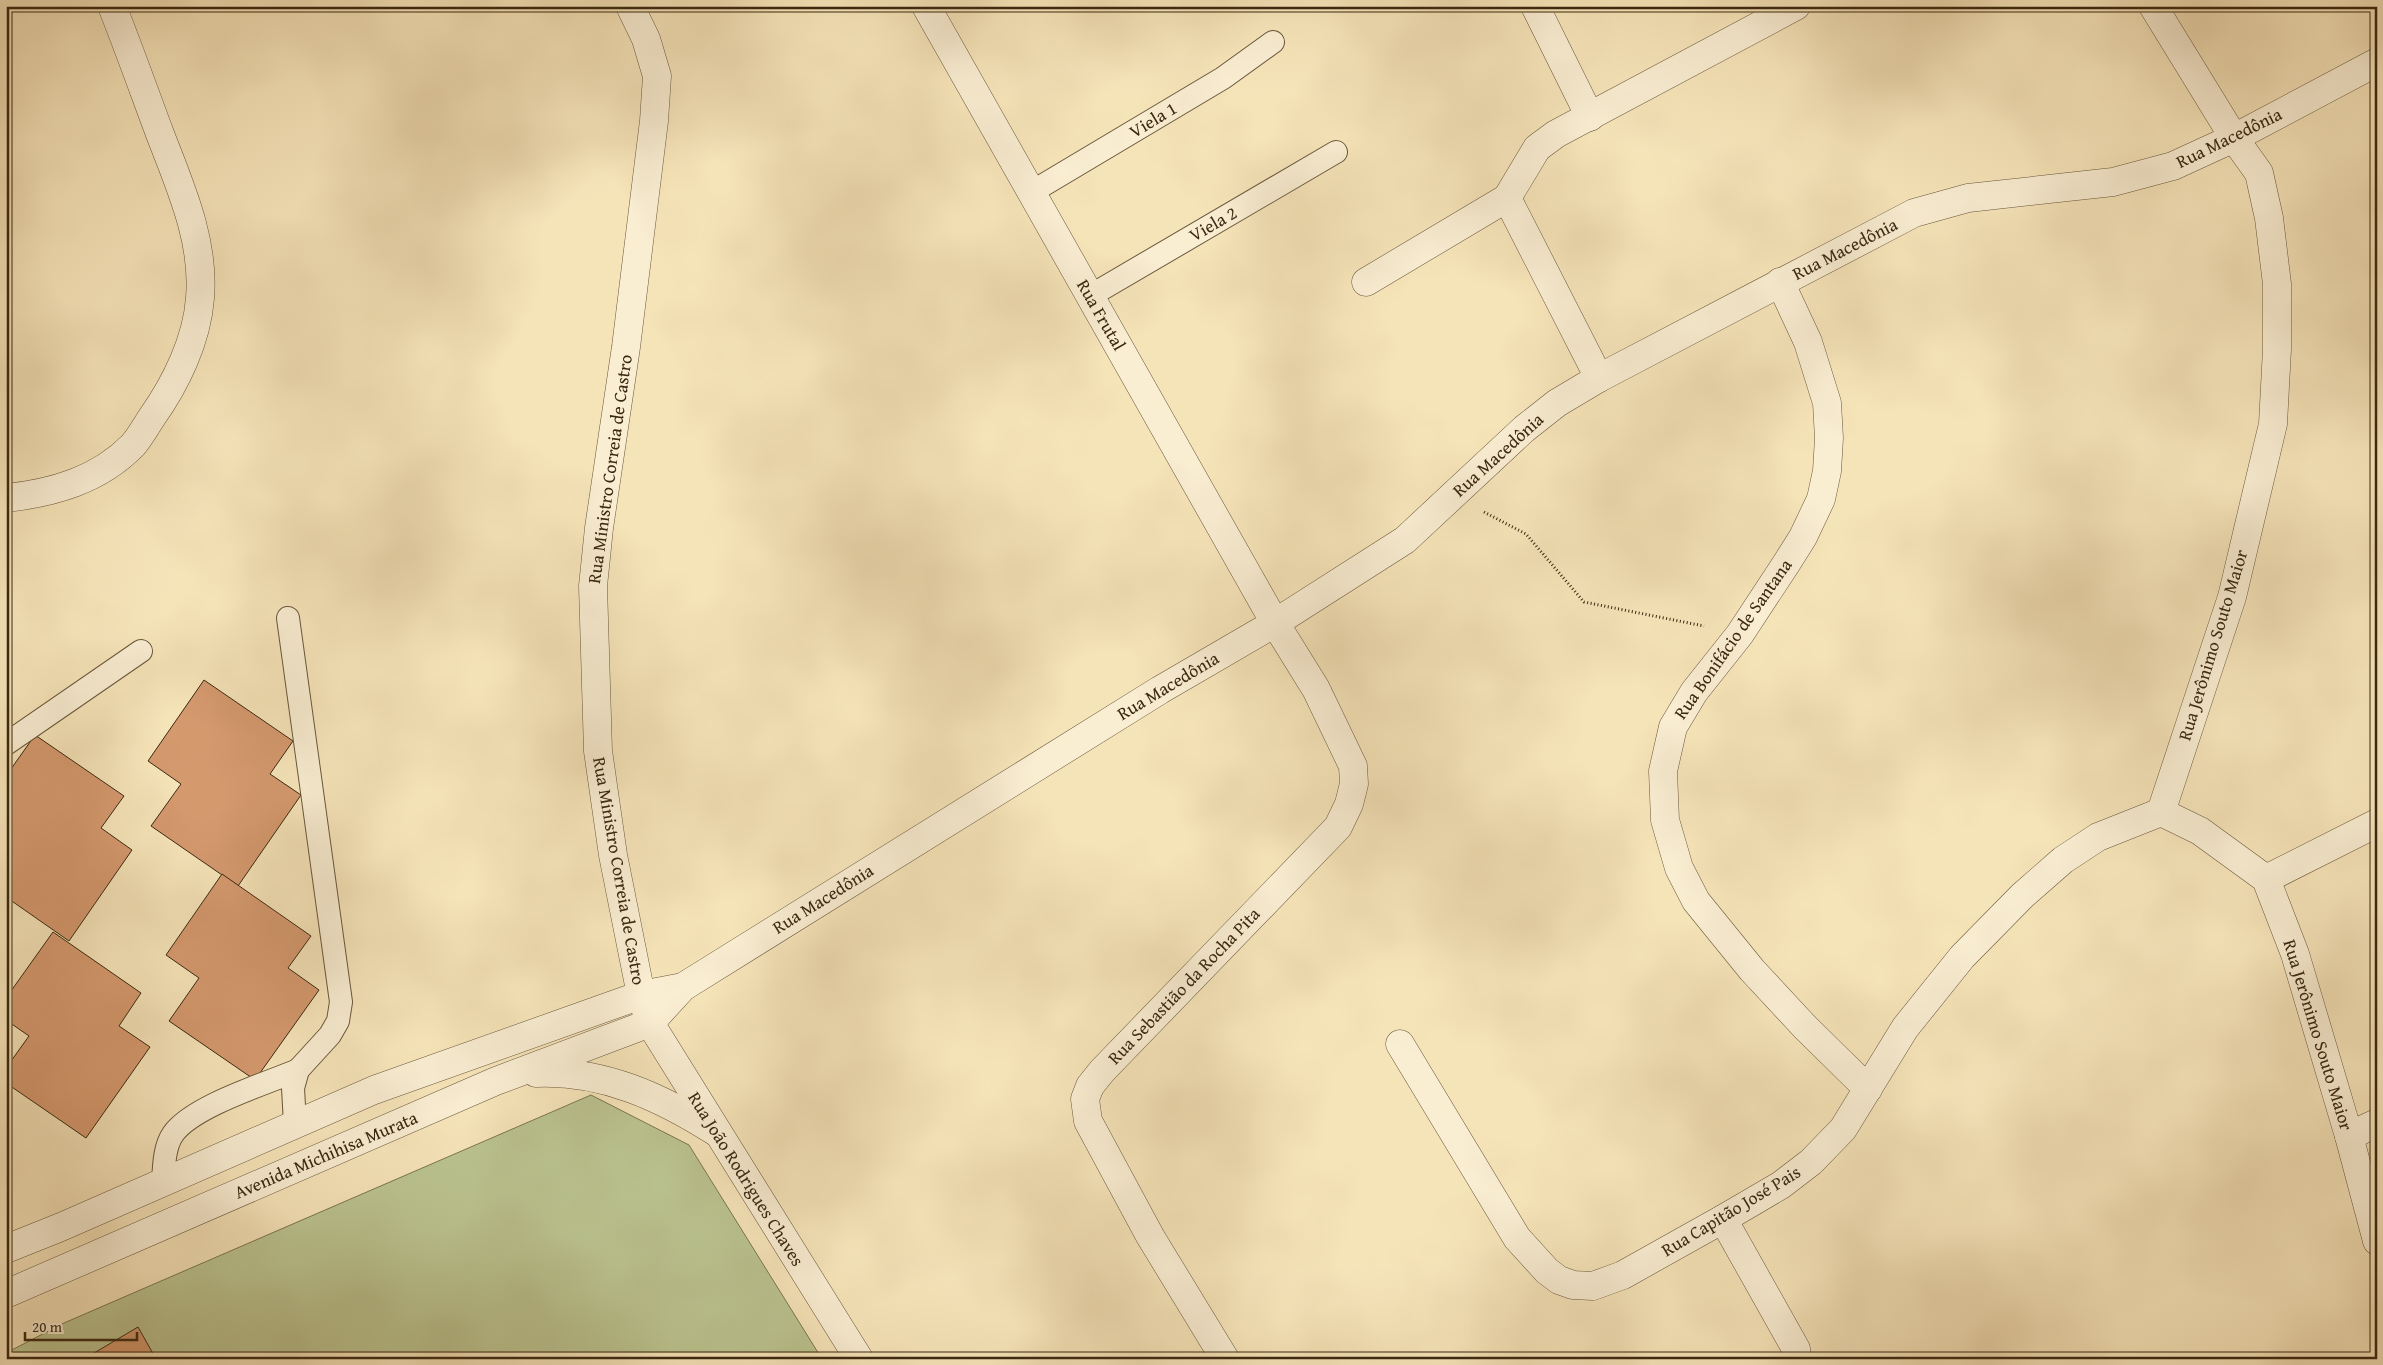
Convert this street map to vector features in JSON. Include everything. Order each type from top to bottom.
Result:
[{"type":"street","points":[[6,498],[41,494],[73,485],[102,468],[133,444],[162,403],[193,338],[200,298],[198,262],[191,216],[112,6]]},
{"type":"street","name":"Rua Ministro Correia de Castro","points":[[630,6],[646,39],[654,62],[656,85],[654,121],[626,347],[599,528],[593,586],[598,750],[613,855],[641,995]]},
{"type":"street","name":"Rua Frutal","points":[[926,6],[1030,193],[1275,623]]},
{"type":"street","points":[[1535,6],[1590,117]]},
{"type":"street","points":[[1366,282],[1507,198],[1537,148],[1556,134],[1796,6]]},
{"type":"street","name":"Rua Jerônimo Souto Maior","points":[[2153,6],[2234,138],[2259,173],[2269,218],[2277,284],[2277,349],[2273,424],[2232,597],[2161,812]]},
{"type":"street","name":"Rua Macedônia","points":[[650,1023],[683,987],[1160,690],[1275,623],[1405,540],[1524,429],[1557,403],[1599,378],[1914,213],[1968,198],[2113,182],[2173,166],[2234,138],[2377,62]]},
{"type":"street","points":[[1507,198],[1599,378]]},
{"type":"street","name":"Rua Bonifácio de Santana","points":[[1780,282],[1808,342],[1827,403],[1829,438],[1827,471],[1822,499],[1803,536],[1740,634],[1694,692],[1673,727],[1663,771],[1665,820],[1679,868],[1696,901],[1752,970],[1805,1028],[1868,1089]]},
{"type":"street","name":"Rua Sebastião da Rocha Pita","points":[[1225,1359],[1150,1236],[1092,1130],[1088,1121],[1085,1099],[1090,1086],[1102,1071],[1332,834],[1338,827],[1349,804],[1354,784],[1353,766],[1316,689],[1275,623]]},
{"type":"street","points":[[2161,812],[2200,831],[2266,879],[2377,823]]},
{"type":"street","name":"Rua Capitão José Pais","points":[[1400,1044],[1517,1238],[1547,1271],[1559,1280],[1573,1285],[1593,1286],[1623,1275],[1723,1219],[1780,1185],[1812,1162],[1843,1129],[1910,1021],[1962,957],[2022,896],[2063,860],[2098,837],[2161,812]]},
{"type":"street","name":"Rua Jerônimo Souto Maior","points":[[2266,879],[2295,954],[2349,1136],[2377,1241]]},
{"type":"street","name":"Rua Macedônia","points":[[641,995],[683,987]]},
{"type":"street","points":[[6,1249],[374,1090],[641,995]]},
{"type":"street","name":"Rua João Rodrigues Chaves","points":[[641,995],[650,1023],[716,1132],[859,1359]]},
{"type":"street","name":"Avenida Michihisa Murata","points":[[6,1294],[519,1073],[650,1023]]},
{"type":"street","points":[[519,1073],[556,1072],[583,1075],[614,1082],[649,1094],[716,1132]]},
{"type":"street","points":[[2349,1136],[2377,1123]]},
{"type":"street","points":[[1723,1219],[1796,1349],[1797,1359]]},
{"type":"lane","name":"Viela 1","points":[[1030,193],[1223,78],[1273,42]]},
{"type":"lane","name":"Viela 2","points":[[1090,296],[1336,152]]},
{"type":"lane","points":[[163,1182],[165,1155],[172,1135],[188,1119],[298,1070],[330,1035],[338,1021],[341,1002],[288,618]]},
{"type":"lane","points":[[6,744],[141,651]]},
{"type":"lane","points":[[295,1124],[293,1088],[298,1070]]},
{"type":"path","points":[[1452,496],[1526,534],[1584,602],[1740,634]]},
{"type":"green space","points":[[591,1095],[689,1145],[822,1359],[6,1359],[6,1353],[64,1323]]},
{"type":"building","points":[[204,680],[293,741],[270,774],[301,795],[238,886],[151,826],[181,784],[148,761]]},
{"type":"building","points":[[35,735],[124,796],[101,828],[132,850],[69,941],[6,897],[6,847],[12,839],[6,834],[6,776]]},
{"type":"building","points":[[222,874],[311,936],[288,968],[319,990],[255,1080],[169,1021],[199,978],[166,955]]},
{"type":"building","points":[[53,932],[141,993],[119,1026],[150,1047],[86,1138],[6,1083],[6,1068],[29,1036],[6,1020],[6,998]]},
{"type":"building","points":[[138,1327],[156,1359],[84,1359]]}]
